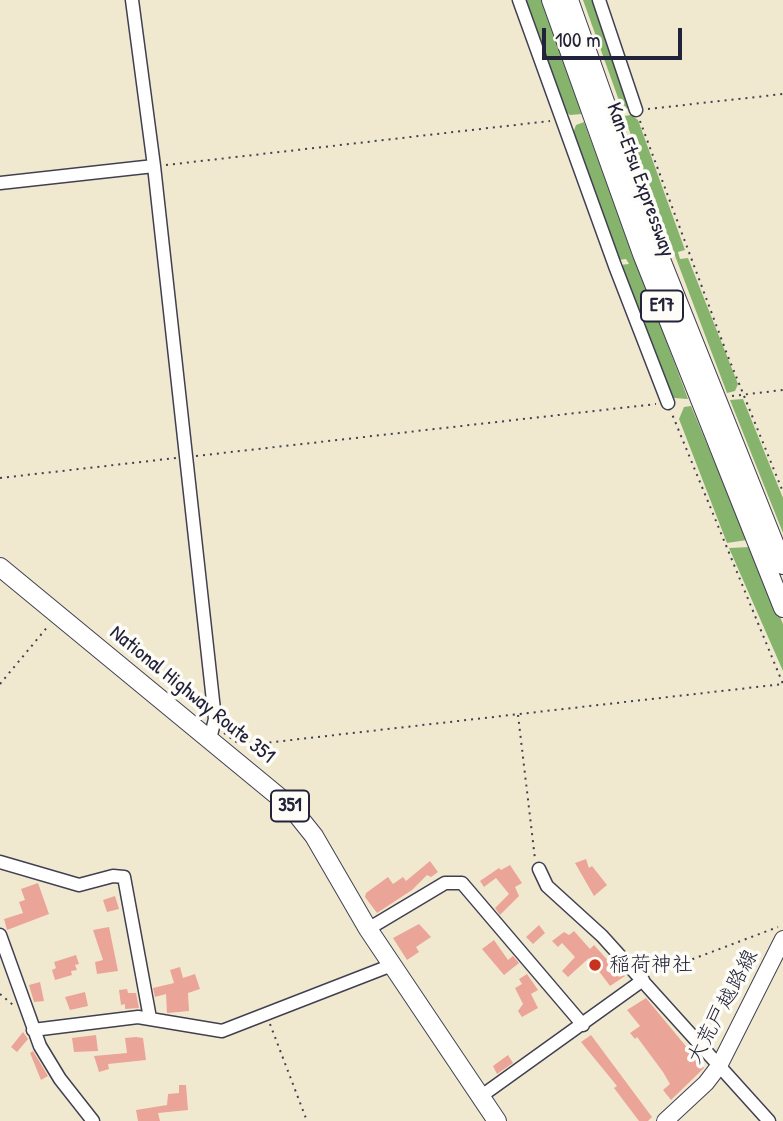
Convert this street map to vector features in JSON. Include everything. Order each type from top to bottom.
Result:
[{"type":"highway","name":"Kan-Etsu Expressway","points":[[551,0],[646,265],[783,608]]},
{"type":"highway","name":"Kan-Etsu Expressway","points":[[569,0],[670,283],[783,565]]},
{"type":"highway","name":"National Highway Route 351","points":[[0,567],[58,615],[213,733],[298,815],[314,836],[368,929],[497,1121]]},
{"type":"main road","name":"大荒戸越路線","points":[[665,1121],[706,1083],[719,1066],[783,939]]},
{"type":"street","points":[[132,0],[187,457],[213,733]]},
{"type":"street","points":[[520,0],[668,403]]},
{"type":"street","points":[[599,0],[636,110]]},
{"type":"street","points":[[0,183],[154,166]]},
{"type":"street","points":[[0,862],[79,885],[113,876],[124,877],[150,1018]]},
{"type":"street","points":[[539,869],[547,886],[643,980],[769,1121]]},
{"type":"street","points":[[368,929],[445,883],[462,883],[583,1025]]},
{"type":"street","points":[[0,935],[33,1030],[55,1073],[93,1121]]},
{"type":"street","points":[[33,1030],[150,1018],[195,1029],[222,1031],[392,965]]},
{"type":"street","points":[[480,1097],[643,980]]},
{"type":"path","points":[[783,94],[636,110],[743,394],[783,492]]},
{"type":"path","points":[[154,166],[562,119]]},
{"type":"path","points":[[728,397],[783,390]]},
{"type":"path","points":[[0,478],[668,403],[783,684],[247,745],[213,733]]},
{"type":"path","points":[[0,684],[58,615]]},
{"type":"path","points":[[518,715],[532,850],[539,869]]},
{"type":"path","points":[[643,980],[774,926],[783,927]]},
{"type":"path","points":[[0,994],[14,1006],[24,1007]]},
{"type":"path","points":[[266,1016],[306,1121]]},
{"type":"green space","points":[[524,0],[543,0],[582,114],[570,115],[564,110]]},
{"type":"green space","points":[[583,0],[597,0],[629,108],[622,109]]},
{"type":"green space","points":[[631,115],[638,120],[685,250],[678,252],[680,259],[688,258],[738,384],[735,391],[727,393],[677,261],[624,116]]},
{"type":"green space","points":[[584,122],[688,399],[670,395],[620,265],[629,264],[626,259],[618,260],[572,136],[576,125]]},
{"type":"green space","points":[[743,399],[783,498],[783,533],[730,400]]},
{"type":"green space","points":[[691,406],[747,540],[727,543],[679,419],[684,407]]},
{"type":"green space","points":[[750,547],[783,624],[783,671],[729,548]]},
{"type":"building","points":[[586,859],[589,868],[592,866],[607,885],[594,896],[575,863]]},
{"type":"building","points":[[430,861],[438,872],[431,877],[427,875],[412,890],[377,913],[365,897],[366,893],[388,877],[393,884],[403,877],[406,881]]},
{"type":"building","points":[[510,865],[522,883],[515,887],[519,896],[500,915],[495,908],[509,894],[496,878],[484,887],[480,881],[499,868],[501,870]]},
{"type":"building","points":[[38,883],[49,914],[7,930],[4,919],[23,913],[19,902],[25,900],[21,889]]},
{"type":"building","points":[[115,896],[119,909],[107,912],[103,900]]},
{"type":"building","points":[[419,924],[431,937],[416,947],[419,952],[407,960],[393,938]]},
{"type":"building","points":[[539,925],[545,933],[533,944],[526,937]]},
{"type":"building","points":[[109,927],[118,971],[97,974],[95,962],[103,960],[93,930]]},
{"type":"building","points":[[574,931],[590,949],[594,945],[625,976],[610,986],[589,958],[568,977],[562,971],[575,957],[562,943],[558,947],[552,941],[564,932],[569,935]]},
{"type":"building","points":[[494,940],[508,960],[513,956],[519,963],[504,975],[482,949]]},
{"type":"building","points":[[76,955],[79,964],[75,965],[77,970],[71,971],[72,975],[55,980],[52,970],[56,968],[54,962]]},
{"type":"building","points":[[180,967],[183,978],[195,974],[200,989],[188,993],[189,1011],[167,1013],[166,994],[155,997],[153,988],[174,983],[170,970]]},
{"type":"building","points":[[527,974],[538,990],[531,994],[538,1008],[522,1017],[518,1011],[523,1004],[515,988],[522,984],[519,979]]},
{"type":"building","points":[[40,982],[44,1001],[34,1002],[29,985]]},
{"type":"building","points":[[127,989],[128,993],[136,993],[139,1008],[125,1009],[125,1004],[121,1005],[119,990]]},
{"type":"building","points":[[85,992],[88,1006],[70,1010],[65,997]]},
{"type":"building","points":[[646,998],[704,1068],[671,1100],[663,1090],[670,1084],[663,1072],[637,1037],[635,1039],[630,1033],[640,1026],[627,1010]]},
{"type":"building","points":[[23,1032],[28,1039],[17,1052],[11,1047]]},
{"type":"building","points":[[96,1035],[98,1051],[74,1052],[72,1038]]},
{"type":"building","points":[[591,1035],[652,1117],[648,1121],[639,1121],[614,1088],[617,1086],[581,1042]]},
{"type":"building","points":[[125,1038],[143,1038],[146,1060],[108,1064],[109,1069],[99,1072],[94,1056],[127,1053]]},
{"type":"building","points":[[33,1051],[48,1076],[41,1080],[30,1053]]},
{"type":"building","points":[[508,1055],[513,1063],[497,1074],[493,1066]]},
{"type":"building","points":[[179,1085],[186,1085],[188,1110],[158,1113],[160,1121],[138,1121],[136,1110],[167,1105],[168,1094],[179,1093]]},
{"type":"place","name":"稲荷神社","points":[[595,965]]}]
